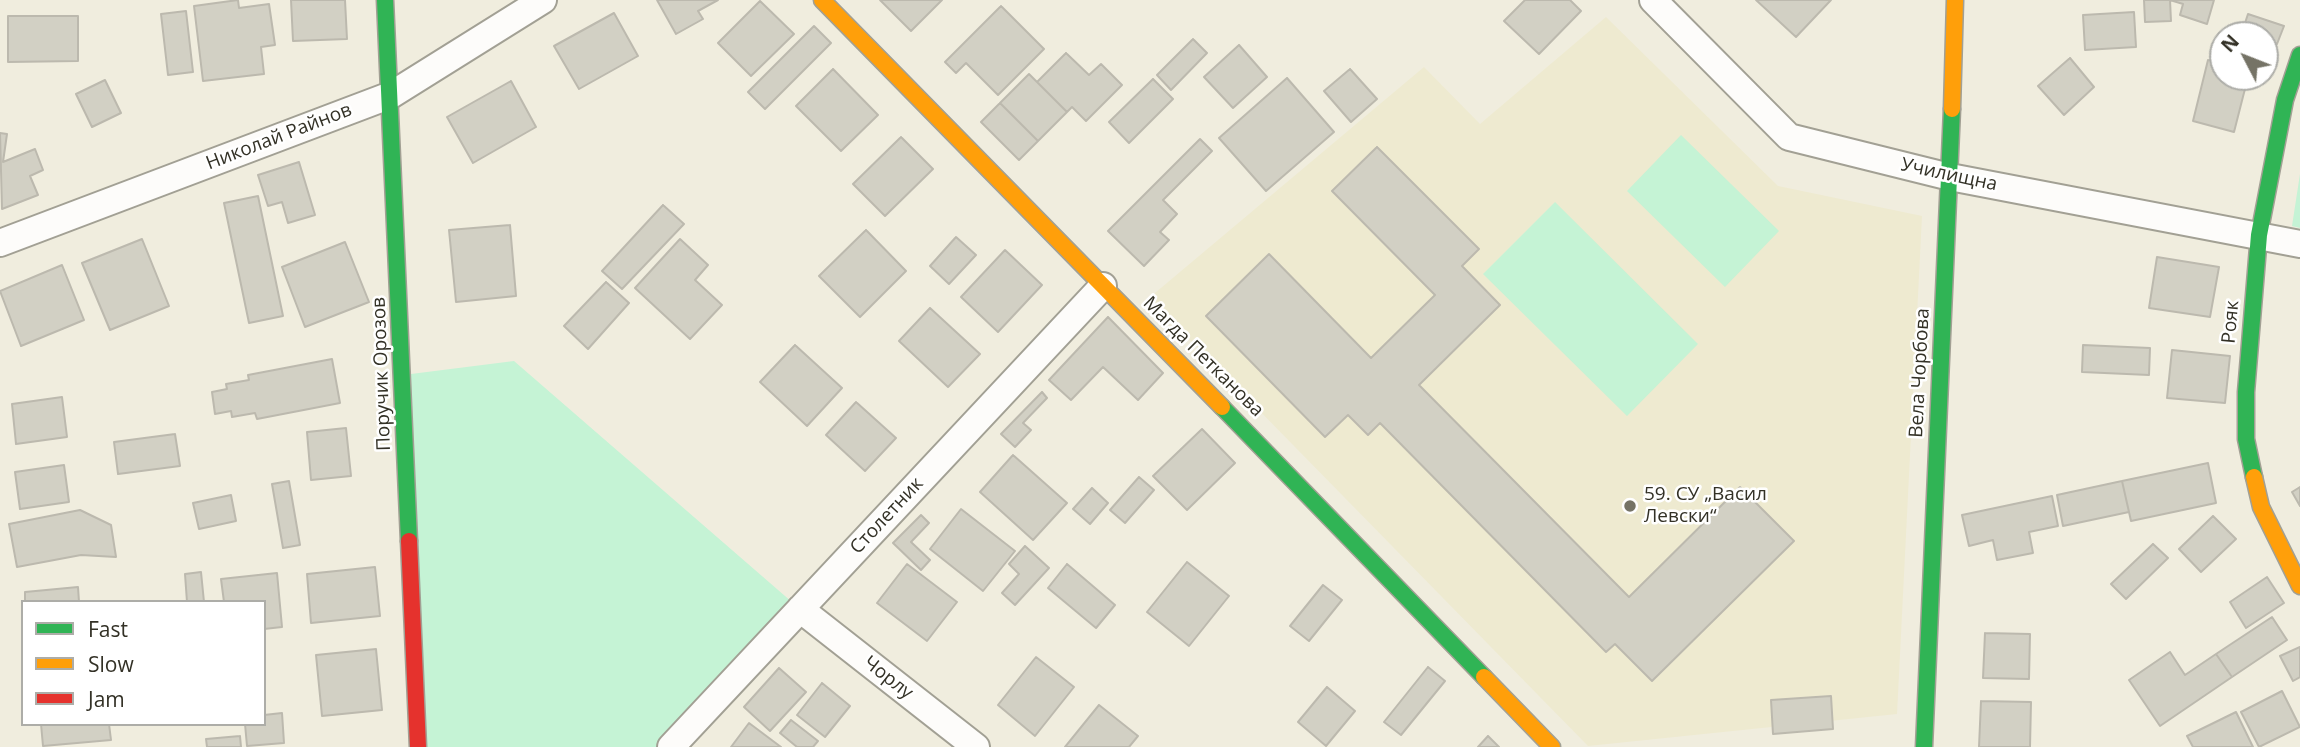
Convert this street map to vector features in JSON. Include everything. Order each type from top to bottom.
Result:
[{"type":"street","name":"Поручик Орозов","points":[[385,0],[418,747]]},
{"type":"street","name":"Николай Райнов","points":[[0,243],[391,95],[543,0]]},
{"type":"street","name":"Магда Петканова","points":[[822,0],[1552,747]]},
{"type":"street","name":"Училищна","points":[[1653,0],[1789,137],[1950,177],[2300,244]]},
{"type":"street","name":"Вела Чорбова","points":[[1924,747],[1950,177],[1955,0]]},
{"type":"street","name":"Рояк","points":[[2300,55],[2285,100],[2259,235],[2246,392],[2246,439],[2261,508],[2300,586]]},
{"type":"street","name":"Столетник","points":[[671,747],[1103,286]]},
{"type":"street","name":"Чорлу","points":[[800,609],[976,747]]},
{"type":"shaded area","name":"59. СУ „Васил Левски“","points":[[1606,17],[1778,186],[1922,216],[1897,714],[1588,746],[1149,298],[1424,67],[1480,124]]},
{"type":"green space","points":[[1681,135],[1779,231],[1725,287],[1627,191]]},
{"type":"green space","points":[[2300,174],[2300,228],[2292,226]]},
{"type":"green space","points":[[1555,202],[1698,344],[1627,416],[1483,274]]},
{"type":"green space","points":[[514,361],[800,609],[671,747],[418,747],[403,375]]},
{"type":"building","points":[[238,0],[239,8],[269,4],[275,45],[261,47],[264,74],[203,81],[194,6]]},
{"type":"building","points":[[291,0],[345,0],[347,39],[293,41]]},
{"type":"building","points":[[657,0],[718,0],[698,11],[703,19],[676,34]]},
{"type":"building","points":[[880,0],[942,0],[911,31]]},
{"type":"building","points":[[1525,0],[1570,0],[1581,11],[1539,54],[1504,21]]},
{"type":"building","points":[[1756,0],[1831,0],[1796,37]]},
{"type":"building","points":[[2144,0],[2170,0],[2171,21],[2145,22]]},
{"type":"building","points":[[2170,0],[2214,0],[2207,24],[2180,15],[2183,4]]},
{"type":"building","points":[[760,1],[794,34],[751,76],[718,43]]},
{"type":"building","points":[[1001,6],[1044,49],[998,95],[966,63],[956,73],[945,62]]},
{"type":"building","points":[[186,11],[193,72],[168,75],[161,14]]},
{"type":"building","points":[[2134,12],[2136,47],[2085,50],[2083,15]]},
{"type":"building","points":[[614,13],[638,56],[579,89],[554,46]]},
{"type":"building","points":[[2248,14],[2269,21],[2246,21]]},
{"type":"building","points":[[8,16],[78,16],[78,61],[8,62]]},
{"type":"building","points":[[2279,24],[2284,26],[2279,39]]},
{"type":"building","points":[[814,26],[831,43],[765,109],[748,92]]},
{"type":"building","points":[[1193,39],[1207,53],[1171,90],[1157,75]]},
{"type":"building","points":[[1239,45],[1267,77],[1233,108],[1204,77]]},
{"type":"building","points":[[1066,53],[1089,75],[1101,64],[1122,85],[1086,121],[1072,107],[1067,112],[1037,82]]},
{"type":"building","points":[[2070,58],[2094,87],[2064,115],[2038,86]]},
{"type":"building","points":[[2209,60],[2209,91],[2244,91],[2234,132],[2193,121]]},
{"type":"building","points":[[833,69],[878,115],[841,151],[796,106]]},
{"type":"building","points":[[1350,69],[1377,99],[1351,122],[1324,91]]},
{"type":"building","points":[[1029,74],[1067,112],[1038,141],[1000,103]]},
{"type":"building","points":[[1287,78],[1334,132],[1266,191],[1219,138]]},
{"type":"building","points":[[1153,79],[1173,99],[1129,143],[1109,122]]},
{"type":"building","points":[[105,80],[121,113],[92,127],[76,94]]},
{"type":"building","points":[[511,81],[536,127],[473,163],[447,117]]},
{"type":"building","points":[[1000,103],[1038,141],[1019,160],[981,122]]},
{"type":"building","points":[[0,133],[7,134],[3,162],[35,149],[43,170],[30,176],[38,195],[2,209]]},
{"type":"building","points":[[901,137],[933,169],[885,216],[853,184]]},
{"type":"building","points":[[1200,139],[1212,151],[1163,200],[1177,214],[1160,232],[1169,240],[1144,266],[1108,231]]},
{"type":"building","points":[[1377,147],[1479,249],[1462,266],[1500,305],[1419,385],[1629,597],[1740,487],[1794,541],[1652,681],[1615,644],[1606,652],[1380,423],[1368,435],[1348,415],[1325,437],[1206,316],[1269,254],[1371,358],[1435,295],[1332,191]]},
{"type":"building","points":[[299,162],[315,215],[288,223],[282,202],[268,206],[258,175]]},
{"type":"building","points":[[258,196],[283,316],[249,323],[224,203]]},
{"type":"building","points":[[663,205],[684,224],[622,289],[602,271]]},
{"type":"building","points":[[510,225],[516,296],[456,302],[449,230]]},
{"type":"building","points":[[866,230],[906,271],[860,317],[819,276]]},
{"type":"building","points":[[956,237],[976,255],[949,284],[930,266]]},
{"type":"building","points":[[142,239],[169,306],[110,330],[82,263]]},
{"type":"building","points":[[680,239],[708,265],[695,280],[722,305],[690,339],[635,288]]},
{"type":"building","points":[[345,242],[369,302],[305,327],[282,267]]},
{"type":"building","points":[[1005,250],[1042,285],[998,332],[961,297]]},
{"type":"building","points":[[2157,257],[2219,267],[2210,317],[2149,308]]},
{"type":"building","points":[[62,265],[84,320],[21,346],[0,291]]},
{"type":"building","points":[[606,282],[629,303],[588,349],[564,326]]},
{"type":"building","points":[[930,308],[980,354],[948,387],[899,341]]},
{"type":"building","points":[[1108,317],[1163,373],[1138,400],[1103,367],[1071,400],[1049,380]]},
{"type":"building","points":[[795,345],[842,388],[807,426],[760,382]]},
{"type":"building","points":[[2083,345],[2150,348],[2149,375],[2082,372]]},
{"type":"building","points":[[2172,350],[2230,356],[2225,403],[2167,398]]},
{"type":"building","points":[[332,359],[340,403],[257,419],[255,413],[232,417],[231,411],[215,414],[212,392],[227,389],[226,384],[249,380],[248,375]]},
{"type":"building","points":[[1042,392],[1047,398],[1023,423],[1031,430],[1015,447],[1001,434]]},
{"type":"building","points":[[62,397],[67,437],[16,444],[12,404]]},
{"type":"building","points":[[856,402],[896,438],[865,471],[826,435]]},
{"type":"building","points":[[346,428],[351,476],[311,480],[307,432]]},
{"type":"building","points":[[1202,429],[1235,463],[1187,510],[1153,476]]},
{"type":"building","points":[[175,434],[180,466],[118,474],[114,442]]},
{"type":"building","points":[[1013,455],[1067,503],[1033,540],[980,492]]},
{"type":"building","points":[[2208,463],[2216,503],[2131,521],[2122,481]]},
{"type":"building","points":[[64,465],[69,502],[20,509],[15,472]]},
{"type":"building","points":[[1139,477],[1154,490],[1125,523],[1110,510]]},
{"type":"building","points":[[289,481],[300,545],[283,548],[272,484]]},
{"type":"building","points":[[2122,481],[2129,512],[2063,526],[2057,495]]},
{"type":"building","points":[[2300,487],[2300,506],[2292,492]]},
{"type":"building","points":[[1092,488],[1108,503],[1090,524],[1073,509]]},
{"type":"building","points":[[231,495],[236,521],[199,529],[193,503]]},
{"type":"building","points":[[2052,496],[2058,526],[2029,532],[2033,553],[1997,560],[1993,540],[1969,546],[1962,515]]},
{"type":"building","points":[[961,509],[1015,551],[983,591],[930,549]]},
{"type":"building","points":[[80,510],[111,525],[116,557],[81,555],[17,567],[9,524]]},
{"type":"building","points":[[921,515],[929,523],[911,542],[930,560],[921,570],[893,543]]},
{"type":"building","points":[[2213,516],[2236,539],[2201,572],[2179,549]]},
{"type":"building","points":[[2153,544],[2168,558],[2126,599],[2111,584]]},
{"type":"building","points":[[1025,546],[1049,568],[1015,605],[1002,593],[1019,574],[1009,564]]},
{"type":"building","points":[[1187,562],[1229,596],[1189,646],[1147,612]]},
{"type":"building","points":[[907,564],[957,602],[927,641],[877,603]]},
{"type":"building","points":[[1067,564],[1115,605],[1096,628],[1048,588]]},
{"type":"building","points":[[375,567],[380,616],[311,623],[307,574]]},
{"type":"building","points":[[201,572],[204,600],[187,600],[185,574]]},
{"type":"building","points":[[277,573],[282,627],[266,629],[266,600],[224,600],[221,579]]},
{"type":"building","points":[[2267,577],[2284,603],[2246,628],[2230,602]]},
{"type":"building","points":[[1323,585],[1342,600],[1309,641],[1290,626]]},
{"type":"building","points":[[78,587],[79,600],[25,600],[25,592]]},
{"type":"building","points":[[2272,617],[2287,640],[2232,677],[2216,654]]},
{"type":"building","points":[[1985,633],[2030,634],[2029,679],[1983,678]]},
{"type":"building","points":[[2300,647],[2300,677],[2293,681],[2280,656]]},
{"type":"building","points":[[376,649],[382,710],[322,716],[316,655]]},
{"type":"building","points":[[2170,652],[2185,675],[2216,654],[2232,677],[2160,726],[2129,680]]},
{"type":"building","points":[[1036,657],[1074,687],[1035,736],[998,705]]},
{"type":"building","points":[[1428,667],[1445,681],[1401,735],[1384,722]]},
{"type":"building","points":[[779,668],[806,692],[770,731],[744,707]]},
{"type":"building","points":[[822,683],[850,706],[825,737],[797,715]]},
{"type":"building","points":[[1327,687],[1355,711],[1326,746],[1298,722]]},
{"type":"building","points":[[2282,691],[2300,727],[2259,747],[2241,712]]},
{"type":"building","points":[[1831,696],[1833,729],[1773,734],[1771,700]]},
{"type":"building","points":[[1981,701],[2031,702],[2030,747],[1979,747]]},
{"type":"building","points":[[1099,705],[1138,736],[1129,747],[1065,747]]},
{"type":"building","points":[[2236,712],[2253,747],[2193,747],[2187,736]]},
{"type":"building","points":[[282,713],[284,743],[247,746],[245,726],[266,726],[266,715]]},
{"type":"building","points":[[791,720],[818,741],[813,747],[797,747],[780,733]]},
{"type":"building","points":[[749,723],[781,747],[731,747]]},
{"type":"building","points":[[41,726],[109,726],[111,740],[43,746]]},
{"type":"building","points":[[240,736],[241,747],[207,747],[206,739]]},
{"type":"building","points":[[1488,736],[1499,747],[1478,747]]},
{"type":"traffic: fast","points":[[385,0],[409,541]]},
{"type":"traffic: fast","points":[[2254,477],[2246,439],[2246,392],[2259,235],[2285,100],[2300,55]]},
{"type":"traffic: fast","points":[[1924,747],[1952,109]]},
{"type":"traffic: fast","points":[[1222,407],[1484,677]]},
{"type":"traffic: slow","points":[[822,0],[1222,407]]},
{"type":"traffic: slow","points":[[1952,109],[1955,0]]},
{"type":"traffic: slow","points":[[2254,477],[2261,507],[2300,586]]},
{"type":"traffic: slow","points":[[1484,677],[1552,747]]},
{"type":"traffic: jam","points":[[409,541],[418,747]]},
{"type":"place","name":"59. СУ „Васил Левски“","points":[[1630,506]]}]
